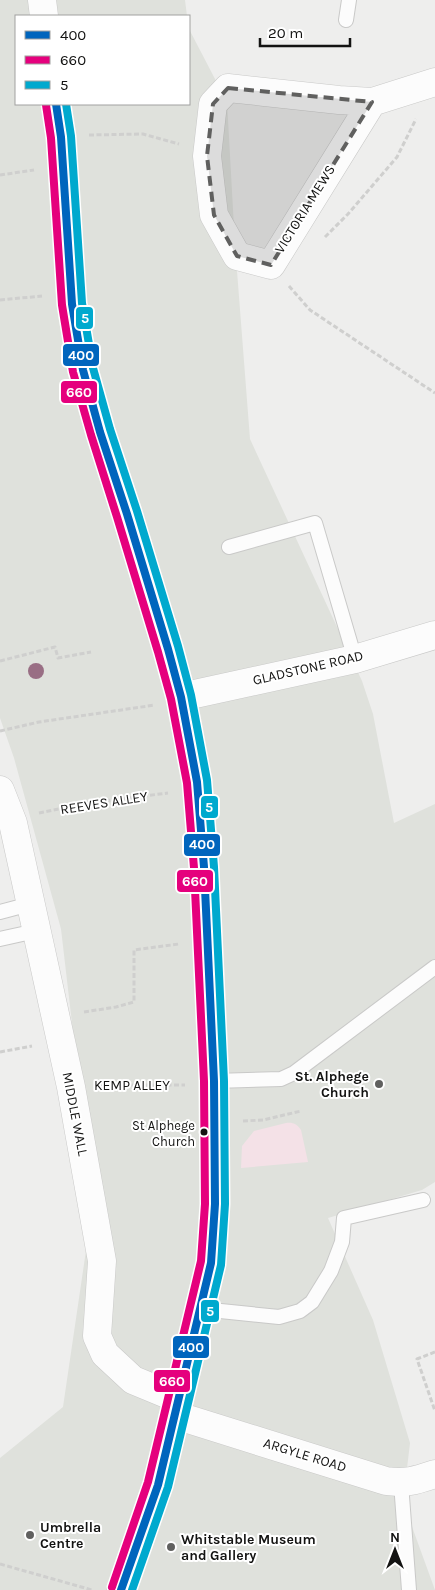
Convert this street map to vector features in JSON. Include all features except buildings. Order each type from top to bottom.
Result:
[{"type":"street","points":[[42,0],[44,15]]},
{"type":"street","name":"VICTORIA MEWS","points":[[372,102],[271,265],[238,256],[214,215],[208,156],[213,104],[228,88],[372,102],[435,82]]},
{"type":"street","points":[[56,105],[61,137],[72,304],[83,370],[100,432],[168,649],[181,699],[197,791],[204,867],[204,1083],[215,1122],[215,1204],[211,1263],[158,1485],[121,1590]]},
{"type":"street","name":"GLADSTONE ROAD","points":[[181,699],[355,659],[435,635]]},
{"type":"street","name":"MIDDLE WALL","points":[[0,790],[11,819],[71,1087],[102,1261],[97,1336],[106,1354],[133,1380],[177,1407]]},
{"type":"street","name":"ARGYLE ROAD","points":[[177,1407],[386,1481],[401,1483],[435,1474]]},
{"type":"lane","points":[[346,20],[349,0]]},
{"type":"lane","points":[[229,547],[315,522],[355,659]]},
{"type":"lane","points":[[0,912],[30,904]]},
{"type":"lane","points":[[0,939],[36,931]]},
{"type":"lane","points":[[204,1083],[281,1079],[294,1073],[435,967]]},
{"type":"lane","points":[[201,1309],[279,1317],[300,1311],[312,1302],[331,1271],[342,1242],[344,1218],[423,1200]]},
{"type":"lane","points":[[401,1483],[409,1590]]},
{"type":"path","points":[[324,238],[348,214],[397,157],[435,82]]},
{"type":"path","points":[[61,137],[143,134],[176,142],[208,156]]},
{"type":"path","points":[[0,175],[39,170]]},
{"type":"path","points":[[271,265],[310,310],[435,393]]},
{"type":"path","points":[[0,300],[46,295]]},
{"type":"path","points":[[0,660],[55,647],[58,658],[91,652]]},
{"type":"path","points":[[0,731],[39,722],[181,699]]},
{"type":"path","name":"REEVES ALLEY","points":[[11,819],[88,803],[197,791]]},
{"type":"path","points":[[54,1014],[108,1009],[134,1002],[134,950],[182,944]]},
{"type":"path","name":"KEMP ALLEY","points":[[71,1087],[80,1085],[204,1083]]},
{"type":"path","points":[[215,1122],[263,1120],[301,1111]]},
{"type":"path","points":[[435,1352],[417,1359],[435,1411]]},
{"type":"path","points":[[0,1564],[92,1590]]},
{"type":"highlighted area","points":[[228,88],[372,102],[271,265],[237,256],[214,215],[207,156],[213,104]]},
{"type":"shaded area","points":[[0,0],[185,0],[187,15],[15,15],[15,105],[190,105],[190,31],[227,102],[235,245],[250,439],[362,681],[373,714],[394,823],[435,804],[435,1182],[422,1190],[328,1218],[373,1320],[410,1443],[403,1502],[435,1590],[0,1590],[0,1458],[63,1407],[93,1203],[61,929],[14,758],[0,718]]},
{"type":"shaded area","points":[[286,1123],[295,1124],[301,1130],[308,1162],[241,1168],[242,1146],[254,1131]]},
{"type":"transit line","name":"660","points":[[46,105],[51,138],[62,305],[73,372],[158,652],[171,699],[187,783],[194,868],[204,1081],[205,1204],[201,1261],[148,1482],[112,1587]]},
{"type":"transit line","name":"400","points":[[56,105],[61,137],[72,304],[83,370],[100,432],[168,649],[181,697],[197,782],[204,867],[214,1081],[215,1204],[211,1263],[158,1485],[121,1590]]},
{"type":"transit line","name":"5","points":[[66,105],[71,136],[82,303],[93,368],[110,429],[178,646],[191,695],[207,780],[214,867],[224,1081],[225,1204],[221,1265],[168,1487],[132,1590]]},
{"type":"place","name":"St. Alphege Church","points":[[379,1084]]},
{"type":"place","name":"St Alphege Church","points":[[204,1132]]},
{"type":"place","name":"Umbrella Centre","points":[[30,1535]]},
{"type":"place","name":"Whitstable Museum and Gallery","points":[[171,1547]]}]
